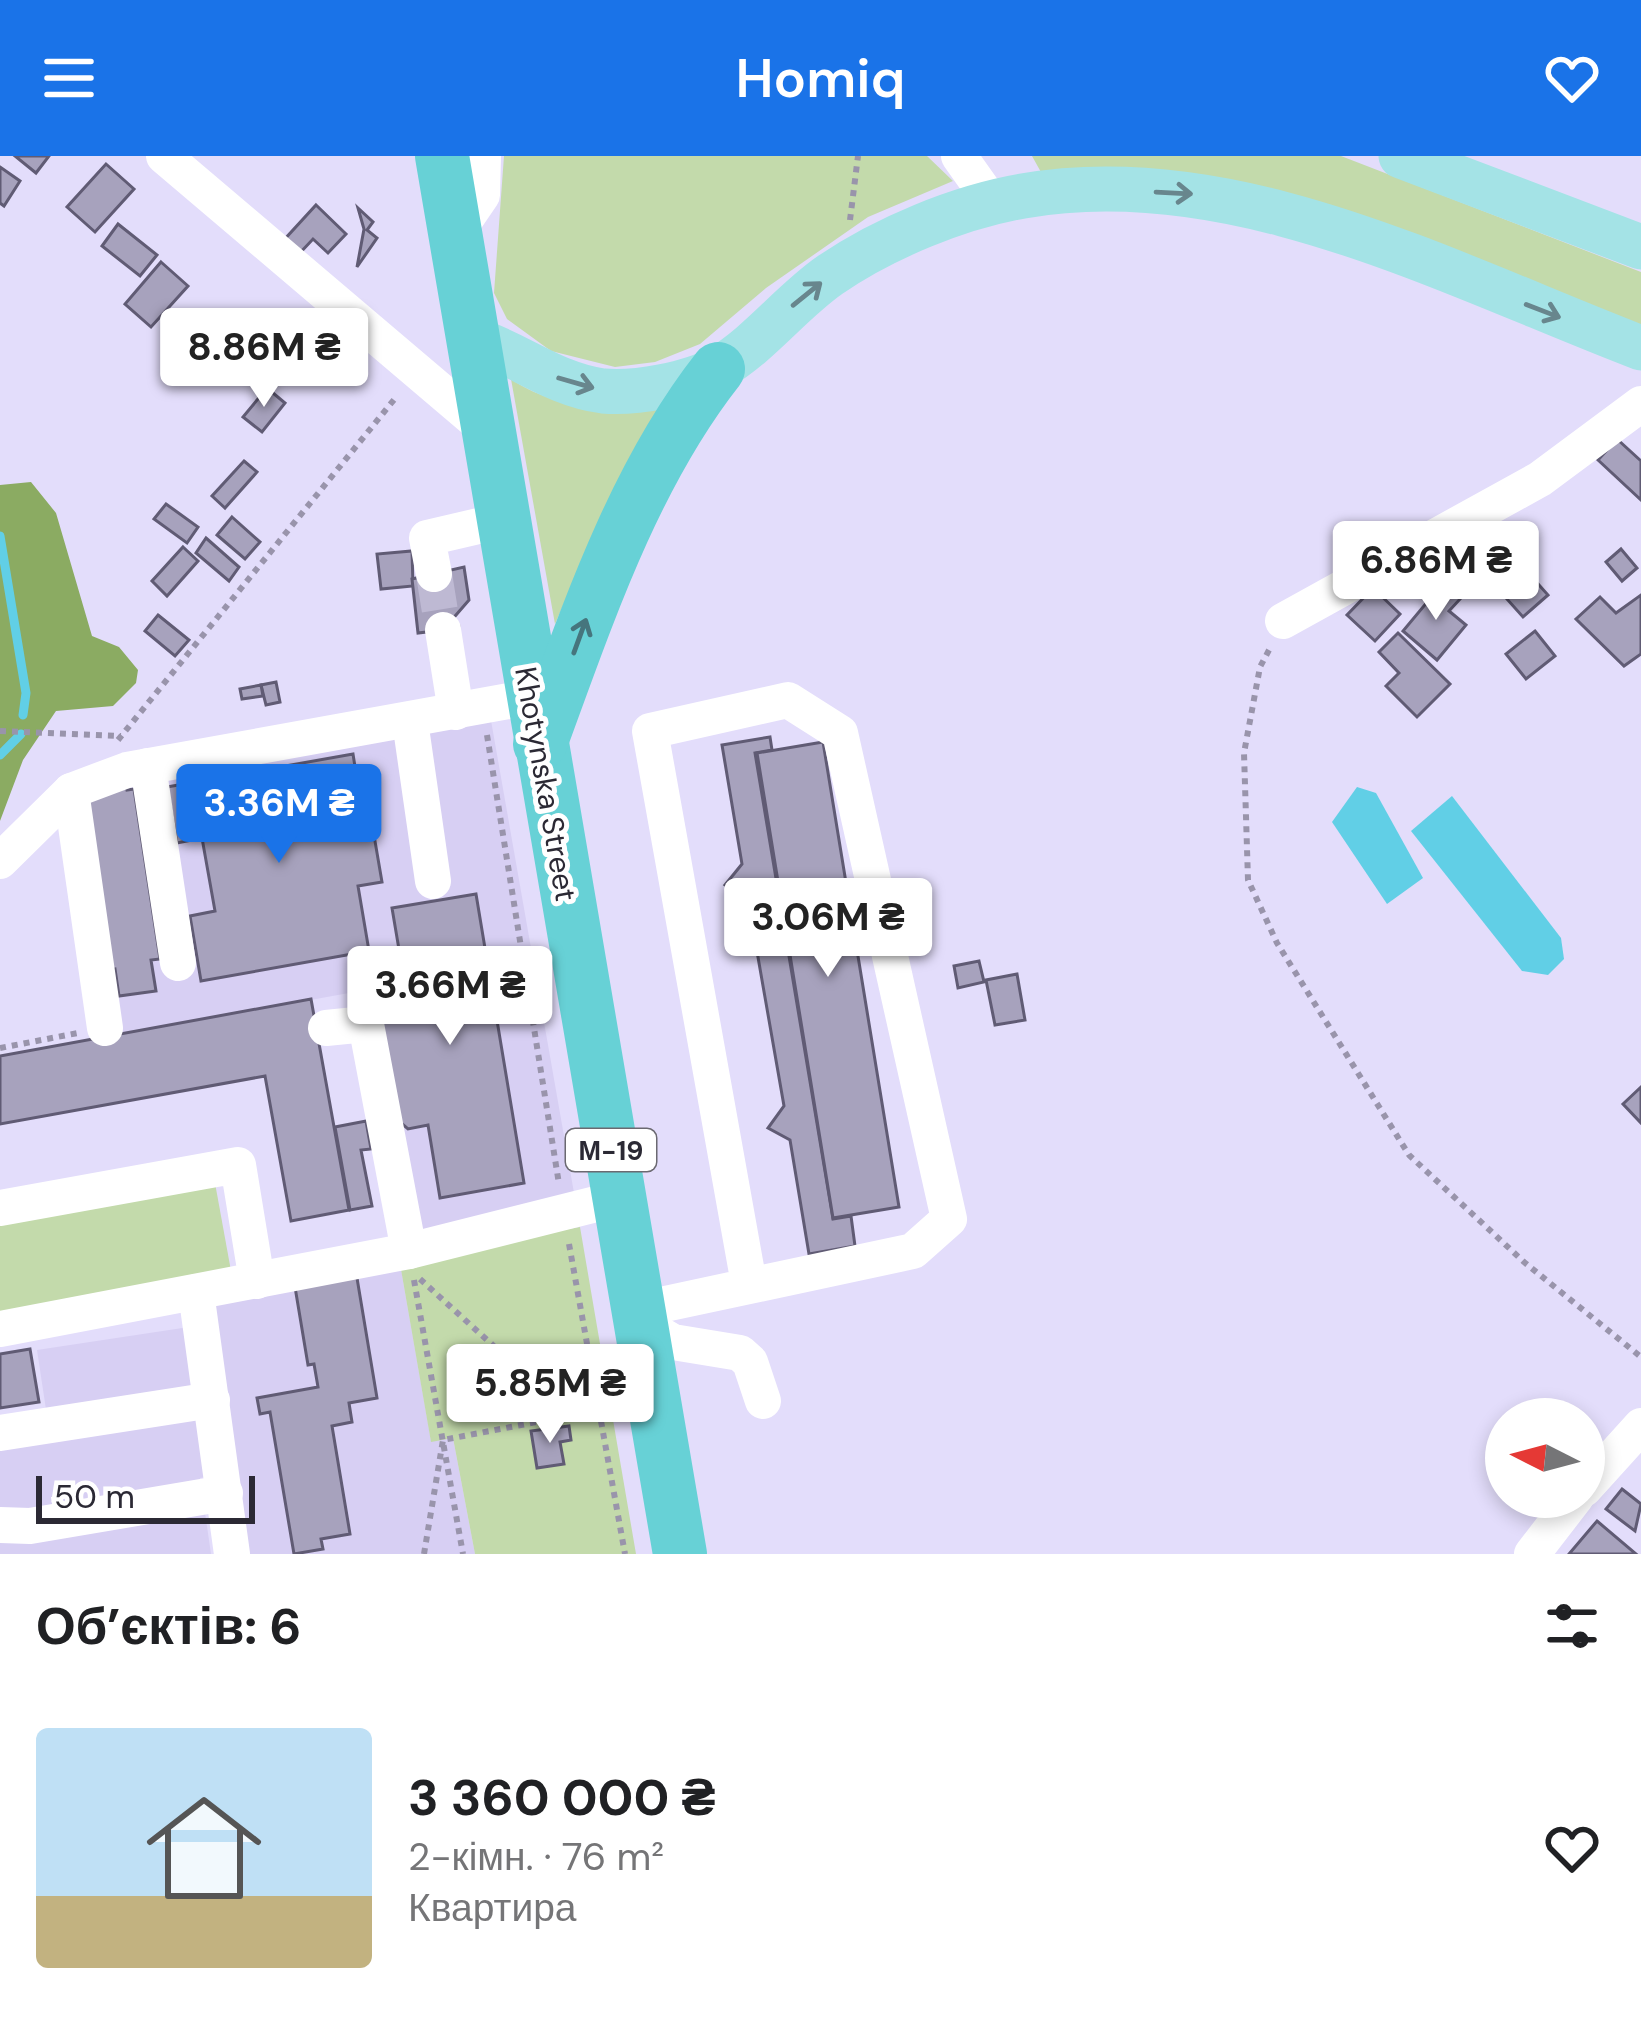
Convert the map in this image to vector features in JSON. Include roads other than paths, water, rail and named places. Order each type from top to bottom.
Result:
[{"type":"highway","name":"Khotynska Street","points":[[442,156],[500,521],[502,716],[620,1198],[680,1554]]},
{"type":"highway","points":[[502,716],[585,620],[654,469],[718,369]]},
{"type":"main road","points":[[1401,156],[1641,247]]},
{"type":"main road","points":[[470,338],[510,350],[568,384],[607,391],[640,390],[718,369],[831,274],[1009,185],[1206,194],[1275,208],[1641,348]]},
{"type":"street","points":[[164,156],[484,427]]},
{"type":"street","points":[[454,236],[482,195],[483,156]]},
{"type":"street","points":[[959,156],[1009,185]]},
{"type":"street","points":[[1283,621],[1540,478],[1641,404]]},
{"type":"street","points":[[434,574],[427,538],[500,521]]},
{"type":"street","points":[[443,630],[502,716]]},
{"type":"street","points":[[638,1316],[749,1284],[914,1251],[949,1219],[840,734],[788,700],[650,731],[749,1284]]},
{"type":"street","points":[[0,861],[71,790],[148,766],[410,721],[502,716]]},
{"type":"street","points":[[410,721],[433,881]]},
{"type":"street","points":[[148,766],[178,963]]},
{"type":"street","points":[[71,790],[105,1028]]},
{"type":"street","points":[[326,1028],[366,1024],[409,1251]]},
{"type":"street","points":[[0,1208],[238,1165],[257,1281]]},
{"type":"street","points":[[0,1329],[409,1251],[563,1208],[620,1198]]},
{"type":"street","points":[[196,1292],[232,1554]]},
{"type":"street","points":[[638,1316],[673,1342],[718,1353],[740,1352],[750,1362],[763,1401]]},
{"type":"street","points":[[0,1433],[212,1400]]},
{"type":"street","points":[[1605,1466],[1641,1426]]},
{"type":"street","points":[[0,1525],[29,1526],[225,1493]]},
{"type":"street","points":[[1532,1554],[1560,1518]]},
{"type":"water","points":[[1357,787],[1376,793],[1423,878],[1387,904],[1332,822]]},
{"type":"water","points":[[1452,796],[1561,938],[1564,959],[1548,975],[1522,971],[1411,831]]},
{"type":"waterway","points":[[0,536],[26,693],[23,715]]},
{"type":"waterway","points":[[0,755],[21,734]]},
{"type":"tunnel","points":[[434,574],[443,630]]}]
